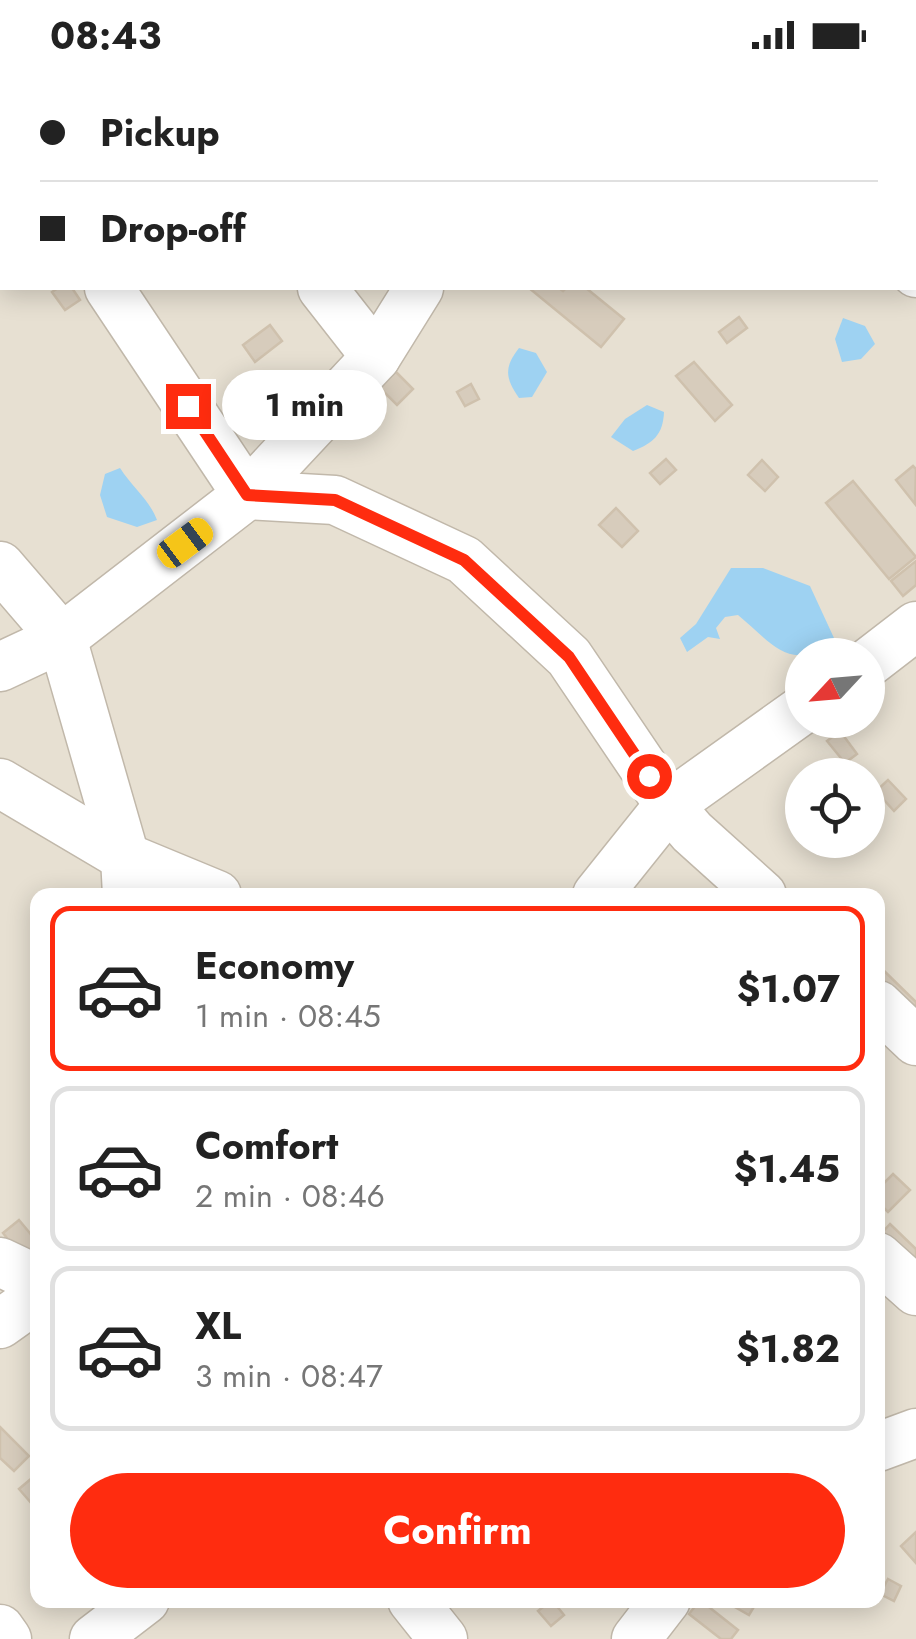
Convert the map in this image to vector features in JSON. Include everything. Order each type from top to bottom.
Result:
[{"type":"street","points":[[109,290],[247,495]]},
{"type":"street","points":[[324,290],[376,358]]},
{"type":"street","points":[[0,667],[62,638],[247,495],[376,358],[418,290]]},
{"type":"street","points":[[247,495],[335,500],[464,560],[569,657],[669,805],[692,832],[754,888]]},
{"type":"street","points":[[0,566],[62,638],[126,876]]},
{"type":"street","points":[[603,888],[669,805],[785,722]]},
{"type":"street","points":[[0,783],[126,876],[183,888]]},
{"type":"street","points":[[885,1012],[916,1042]]},
{"type":"street","points":[[0,1262],[30,1276]]},
{"type":"street","points":[[885,1263],[916,1291]]},
{"type":"street","points":[[0,1324],[30,1303]]},
{"type":"street","points":[[885,1445],[916,1433]]},
{"type":"street","points":[[94,1639],[135,1608]]},
{"type":"street","points":[[636,1639],[660,1608]]},
{"type":"street","points":[[0,1629],[7,1639]]},
{"type":"shaded area","points":[[0,290],[916,290],[916,1639],[0,1639]]},
{"type":"water","points":[[843,318],[865,326],[875,344],[861,359],[842,362],[835,339]]},
{"type":"water","points":[[519,348],[536,353],[547,372],[532,397],[519,398],[509,378],[511,361]]},
{"type":"water","points":[[647,405],[664,412],[662,427],[651,441],[633,451],[611,437],[625,419]]},
{"type":"water","points":[[120,468],[157,520],[137,527],[107,517],[100,495],[105,474]]},
{"type":"water","points":[[731,568],[763,568],[810,586],[834,638],[785,638],[785,652],[738,615],[725,617],[716,628],[720,639],[708,637],[687,652],[680,638],[696,624]]},
{"type":"building","points":[[73,290],[80,300],[65,310],[52,292]]},
{"type":"building","points":[[531,290],[588,290],[624,319],[601,347]]},
{"type":"building","points":[[739,317],[747,328],[727,343],[719,332]]},
{"type":"building","points":[[270,325],[282,341],[255,362],[243,345]]},
{"type":"building","points":[[694,362],[732,405],[715,421],[676,376]]},
{"type":"building","points":[[394,370],[413,389],[397,405],[378,386]]},
{"type":"building","points":[[471,384],[479,399],[465,406],[457,392]]},
{"type":"building","points":[[666,459],[676,470],[660,484],[650,473]]},
{"type":"building","points":[[762,460],[778,477],[765,491],[748,475]]},
{"type":"building","points":[[913,466],[916,469],[915,504],[896,480]]},
{"type":"building","points":[[853,481],[916,557],[889,579],[826,503]]},
{"type":"building","points":[[616,508],[638,531],[622,547],[599,525]]},
{"type":"building","points":[[916,561],[916,585],[903,596],[891,581]]},
{"type":"building","points":[[845,738],[857,754],[841,758],[827,741]]},
{"type":"building","points":[[888,780],[906,799],[894,811],[885,801]]},
{"type":"building","points":[[885,972],[916,1002],[916,1017],[885,997]]},
{"type":"building","points":[[893,1174],[910,1190],[888,1212],[885,1209],[885,1182]]},
{"type":"building","points":[[19,1220],[30,1233],[30,1268],[3,1233]]},
{"type":"building","points":[[890,1224],[916,1249],[916,1265],[885,1242],[885,1229]]},
{"type":"building","points":[[0,1427],[29,1456],[14,1471],[0,1458]]},
{"type":"building","points":[[30,1480],[30,1502],[19,1489]]},
{"type":"building","points":[[916,1532],[916,1563],[901,1546]]},
{"type":"building","points":[[888,1579],[901,1586],[894,1601],[885,1596]]},
{"type":"building","points":[[558,1608],[564,1615],[551,1626],[538,1611]]},
{"type":"building","points":[[694,1608],[710,1608],[738,1630],[731,1639],[721,1639],[689,1614]]},
{"type":"route","points":[[188,406],[247,495],[335,500],[464,560],[569,657],[649,776]]}]
